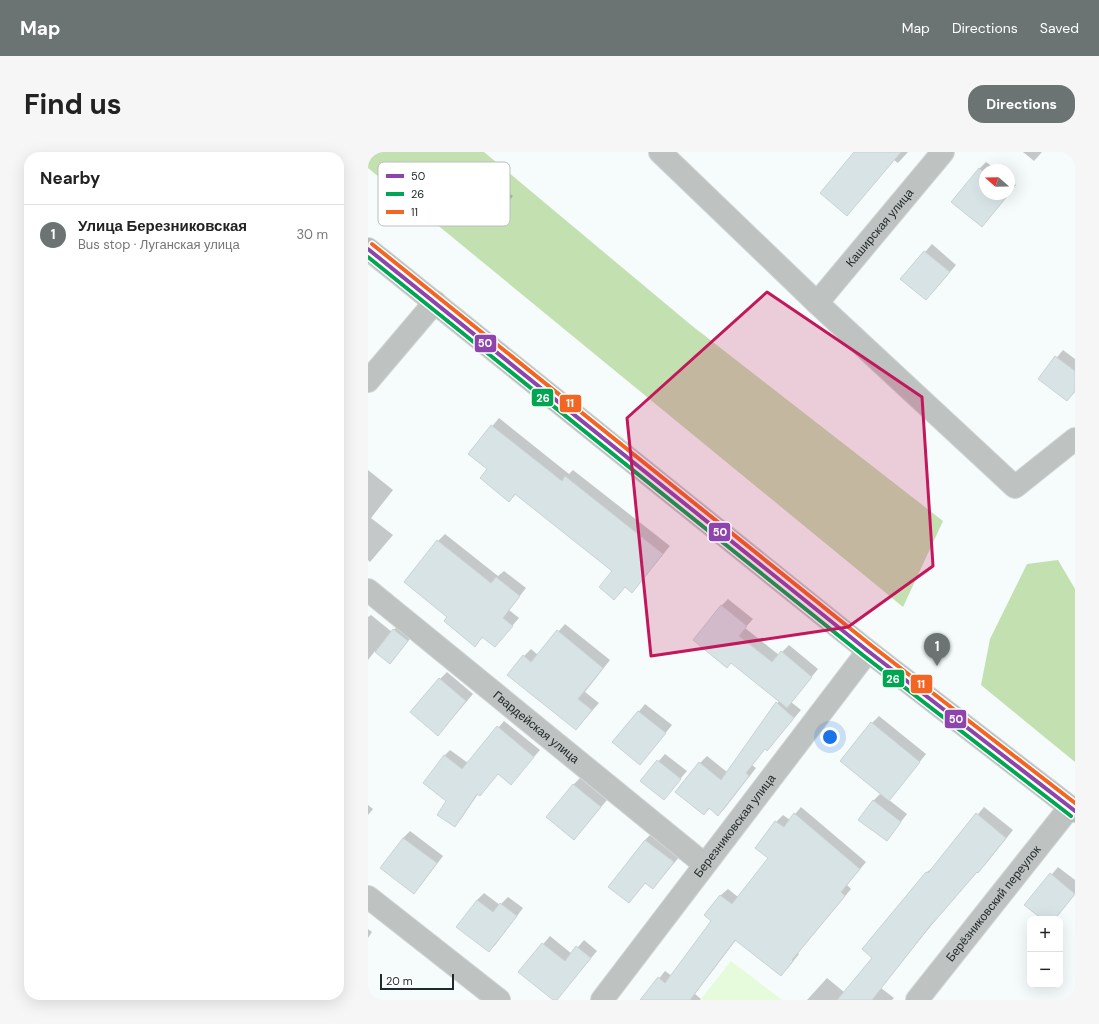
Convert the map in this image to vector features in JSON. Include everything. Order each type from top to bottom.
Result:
[{"type":"highway","points":[[368,249],[868,651],[1073,809]]},
{"type":"street","points":[[660,152],[817,303],[1016,487],[1075,439]]},
{"type":"street","name":"Каширская улица","points":[[817,303],[942,152]]},
{"type":"street","points":[[368,381],[435,302]]},
{"type":"street","name":"Гвардейская улица","points":[[368,590],[704,864]]},
{"type":"street","name":"Березниковская улица","points":[[602,1000],[704,864],[868,651]]},
{"type":"street","name":"Берёзниковский переулок","points":[[917,1000],[1073,809]]},
{"type":"street","points":[[368,897],[499,1000]]},
{"type":"highlighted area","points":[[767,292],[922,397],[933,566],[848,627],[651,656],[627,418]]},
{"type":"green space","points":[[368,152],[484,152],[496,162],[378,162],[378,176],[368,168]]},
{"type":"green space","points":[[510,174],[691,325],[943,521],[903,607],[439,226],[510,226]]},
{"type":"green space","points":[[1058,560],[1075,589],[1075,762],[981,685],[990,639],[1027,564]]},
{"type":"green space","points":[[731,961],[782,1000],[701,999]]},
{"type":"building","points":[[854,152],[901,152],[847,216],[820,193]]},
{"type":"building","points":[[979,168],[979,200],[1004,200],[982,227],[951,202]]},
{"type":"building","points":[[924,251],[950,272],[926,300],[900,279]]},
{"type":"building","points":[[1055,356],[1075,371],[1075,391],[1067,401],[1038,379]]},
{"type":"building","points":[[491,425],[562,481],[565,476],[663,554],[632,593],[625,587],[614,600],[599,587],[612,571],[515,494],[509,502],[480,478],[487,469],[468,454]]},
{"type":"building","points":[[437,540],[491,583],[496,577],[520,596],[503,618],[513,626],[495,647],[482,637],[475,647],[444,621],[447,617],[404,582]]},
{"type":"building","points":[[721,605],[747,626],[739,636],[772,662],[781,651],[812,677],[787,708],[731,663],[727,668],[693,640]]},
{"type":"building","points":[[393,629],[408,641],[390,664],[375,652]]},
{"type":"building","points":[[557,630],[603,668],[578,699],[592,710],[576,730],[507,675],[523,655],[531,662]]},
{"type":"building","points":[[439,678],[466,701],[438,736],[410,712]]},
{"type":"building","points":[[776,702],[794,718],[767,751],[765,749],[746,773],[749,776],[718,816],[709,808],[704,815],[675,792],[699,762],[721,780]]},
{"type":"building","points":[[638,711],[666,733],[640,765],[612,742]]},
{"type":"building","points":[[871,722],[920,762],[889,801],[840,761]]},
{"type":"building","points":[[497,726],[534,757],[511,785],[498,774],[480,796],[477,794],[455,827],[437,815],[446,801],[423,783],[444,755],[462,769]]},
{"type":"building","points":[[657,760],[681,779],[664,800],[640,781]]},
{"type":"building","points":[[573,784],[601,807],[574,840],[546,817]]},
{"type":"building","points":[[873,800],[901,822],[887,841],[858,820]]},
{"type":"building","points":[[794,813],[860,869],[841,892],[845,896],[792,960],[793,961],[781,976],[735,940],[690,1000],[640,1000],[658,977],[665,983],[711,921],[704,915],[720,895],[732,904],[768,858],[755,848],[775,821],[784,827]]},
{"type":"building","points":[[976,813],[1006,838],[978,873],[977,872],[933,922],[872,1000],[837,1000],[872,958],[862,949],[926,872],[928,873]]},
{"type":"building","points":[[403,838],[437,863],[414,894],[380,868]]},
{"type":"building","points":[[645,840],[674,862],[653,889],[645,883],[629,903],[608,887]]},
{"type":"building","points":[[1050,873],[1075,894],[1057,916],[1038,916],[1024,905]]},
{"type":"building","points":[[477,900],[493,912],[500,903],[517,916],[489,952],[456,927]]},
{"type":"building","points":[[542,943],[565,961],[576,946],[591,958],[557,1000],[553,1000],[518,972]]},
{"type":"transit line","name":"11","points":[[372,244],[872,646],[1075,803]]},
{"type":"transit line","name":"50","points":[[368,249],[868,651],[1075,811]]},
{"type":"transit line","name":"26","points":[[368,257],[864,656],[1071,816]]},
{"type":"place","name":"Улица Березниковская","points":[[937,666]]}]
